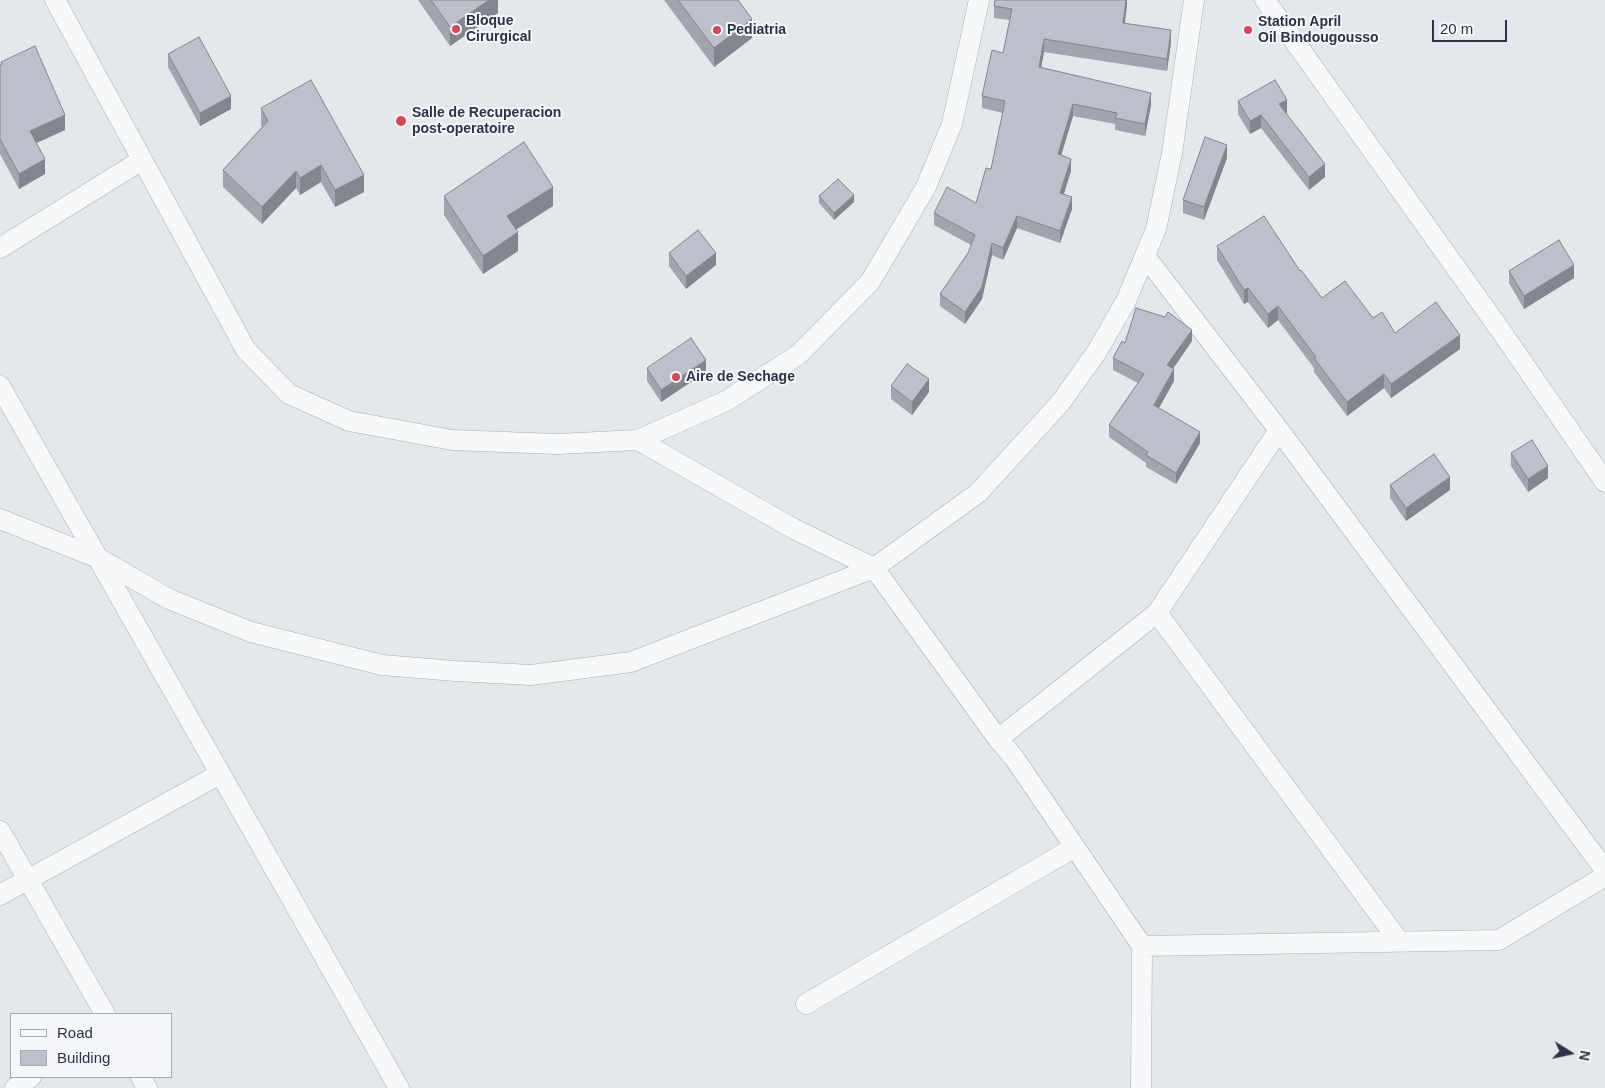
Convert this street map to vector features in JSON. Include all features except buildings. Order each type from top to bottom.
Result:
[{"type":"street","points":[[55,0],[246,350],[289,394],[348,421],[452,440],[557,444],[638,440],[726,401],[798,355],[870,282],[926,187],[952,124],[979,0]]},
{"type":"street","points":[[0,519],[98,558],[169,599],[251,632],[382,665],[531,675],[631,662],[874,568],[978,492],[1061,402],[1096,353],[1126,301],[1156,229],[1172,153],[1194,0]]},
{"type":"street","points":[[1265,0],[1501,331],[1605,482]]},
{"type":"street","points":[[0,248],[142,160]]},
{"type":"street","points":[[1145,256],[1280,430],[1605,870]]},
{"type":"street","points":[[0,386],[399,1088]]},
{"type":"street","points":[[998,739],[1157,613],[1280,430]]},
{"type":"street","points":[[638,440],[794,529],[874,568],[998,739],[1015,759],[1142,946],[1141,1088]]},
{"type":"street","points":[[1157,613],[1399,942]]},
{"type":"street","points":[[0,895],[220,774]]},
{"type":"street","points":[[0,831],[104,1013]]},
{"type":"street","points":[[806,1004],[1075,847]]},
{"type":"street","points":[[1142,946],[1499,940],[1605,876]]},
{"type":"street","points":[[15,1088],[30,1078]]},
{"type":"place","name":"Bloque Cirurgical","points":[[456,29]]},
{"type":"place","name":"Pediatria","points":[[717,30]]},
{"type":"place","name":"Station April Oil Bindougousso","points":[[1248,30]]},
{"type":"place","name":"Salle de Recuperacion post-operatoire","points":[[401,121]]},
{"type":"place","name":"Aire de Sechage","points":[[676,377]]}]
